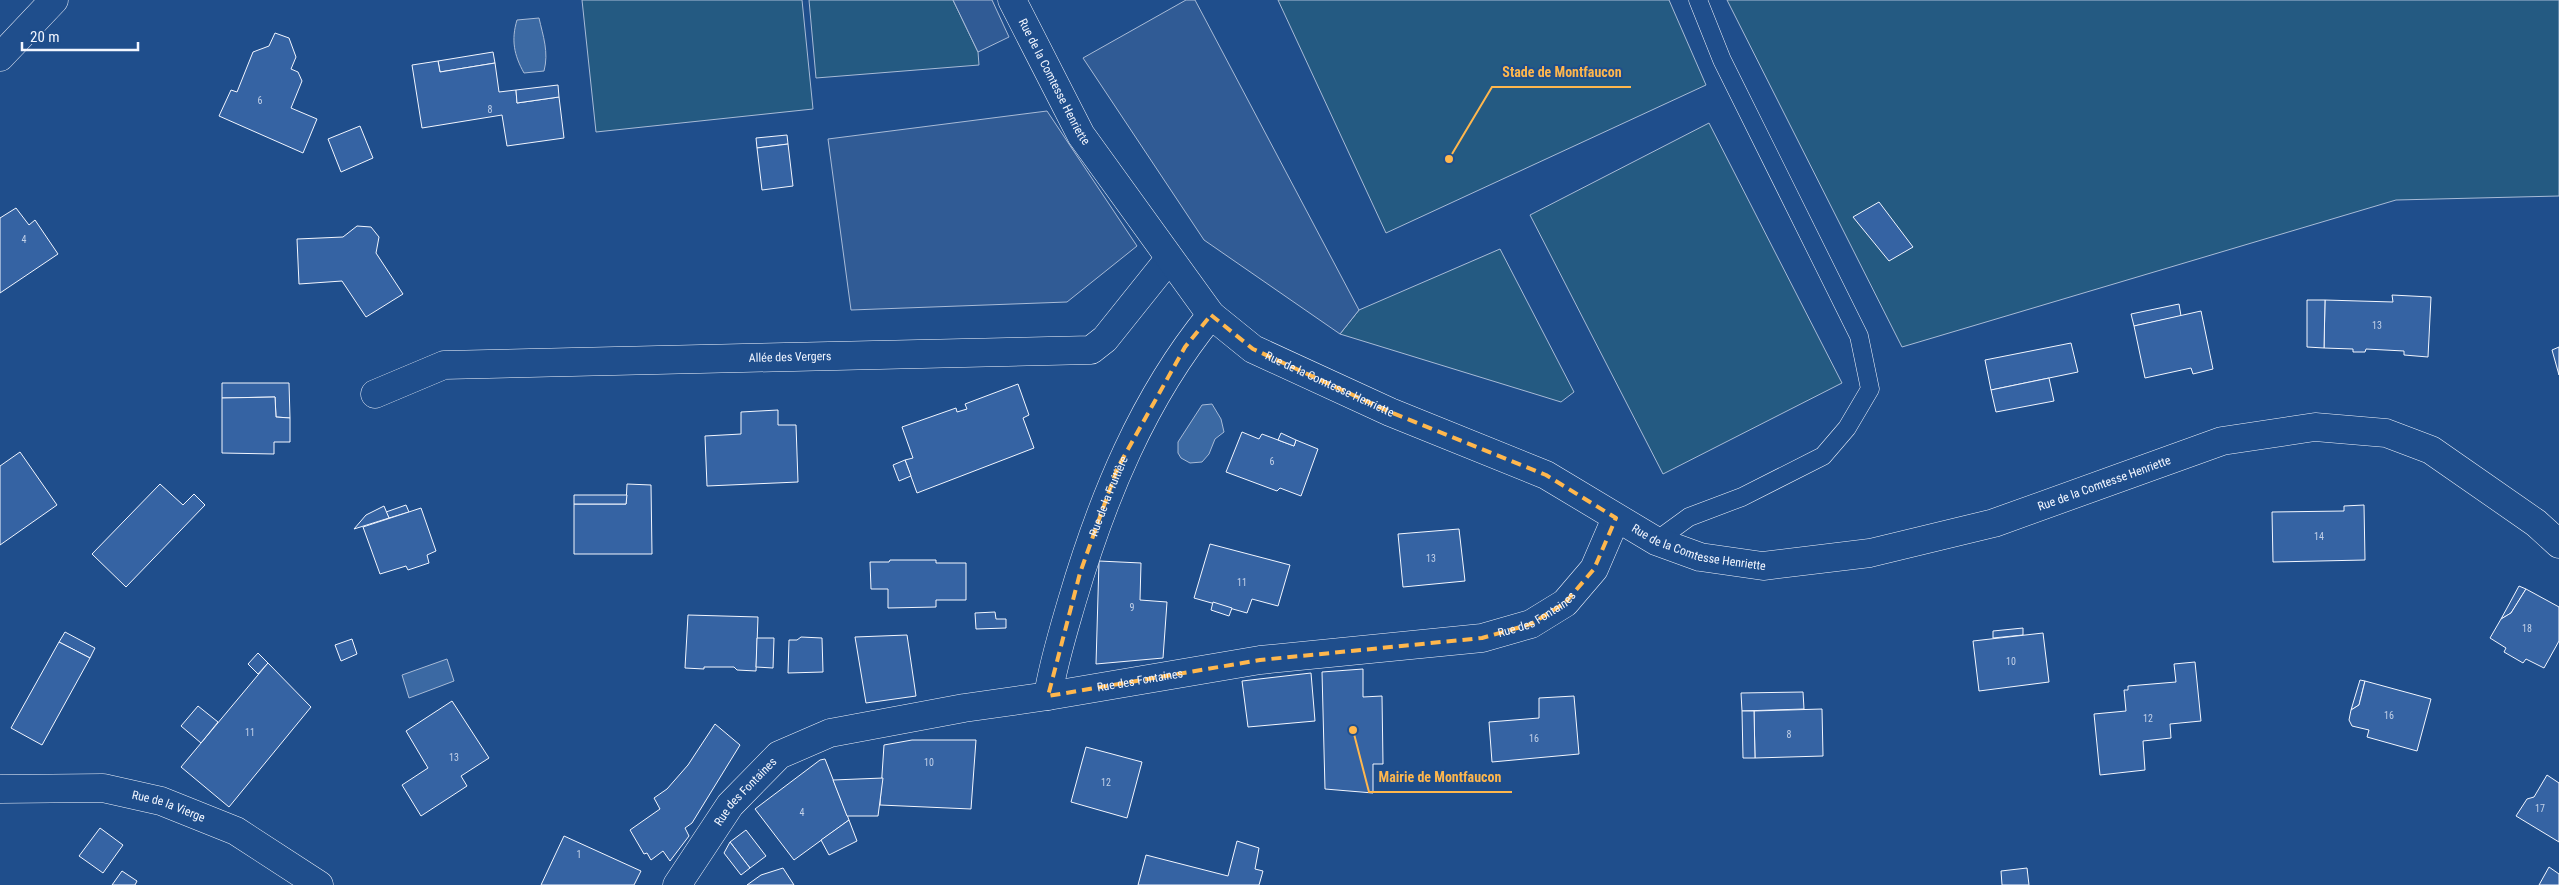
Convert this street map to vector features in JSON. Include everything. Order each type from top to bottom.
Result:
[{"type":"street","points":[[0,57],[54,0]]},
{"type":"street","name":"Rue de la Comtesse Henriette","points":[[1012,0],[1081,135],[1211,316],[1253,349],[1390,412],[1546,475],[1656,541],[1700,557],[1764,566],[1870,553],[1994,523],[2222,441],[2315,426],[2386,433],[2431,450],[2536,523],[2559,544]]},
{"type":"street","name":"Allée des Vergers","points":[[374,394],[444,365],[1091,350],[1105,339],[1169,259]]},
{"type":"street","name":"Rue de la Fruitière","points":[[1048,696],[1052,670],[1080,573],[1117,469],[1185,347],[1211,316]]},
{"type":"street","name":"Rue des Fontaines","points":[[677,885],[730,805],[779,755],[830,734],[964,708],[1048,696],[1260,660],[1482,638],[1531,624],[1566,603],[1594,569],[1616,518]]},
{"type":"street","name":"Rue de la Vierge","points":[[0,789],[103,788],[161,800],[236,831],[319,885]]},
{"type":"lane","points":[[1656,541],[1689,517],[1742,497],[1823,456],[1846,428],[1870,389],[1859,336],[1722,60],[1698,0]]},
{"type":"highlighted area","points":[[1211,315],[1253,349],[1390,412],[1546,475],[1616,518],[1594,569],[1565,603],[1531,624],[1482,638],[1260,660],[1048,696],[1080,573],[1117,469],[1185,347]]},
{"type":"shaded area","points":[[582,0],[802,0],[813,109],[596,132]]},
{"type":"shaded area","points":[[809,0],[953,0],[978,52],[979,65],[816,78]]},
{"type":"shaded area","points":[[953,0],[992,0],[1009,37],[978,52]]},
{"type":"shaded area","points":[[1186,0],[1195,0],[1359,310],[1340,334],[1204,240],[1083,58]]},
{"type":"shaded area","points":[[1278,0],[1669,0],[1706,85],[1386,233]]},
{"type":"shaded area","points":[[1727,0],[2559,0],[2559,196],[2396,200],[1902,347]]},
{"type":"shaded area","points":[[539,18],[546,51],[544,71],[524,73],[514,47],[517,20]]},
{"type":"shaded area","points":[[1047,111],[1137,246],[1067,302],[851,310],[828,139]]},
{"type":"shaded area","points":[[1709,123],[1842,383],[1663,474],[1530,215]]},
{"type":"shaded area","points":[[1500,249],[1574,392],[1561,402],[1340,334],[1359,310]]},
{"type":"shaded area","points":[[1212,404],[1221,419],[1224,432],[1215,439],[1209,454],[1202,462],[1190,463],[1181,458],[1178,453],[1178,442],[1202,405]]},
{"type":"shaded area","points":[[447,659],[454,681],[409,698],[402,675]]},
{"type":"building","points":[[275,33],[289,38],[296,57],[291,69],[298,72],[302,81],[291,108],[317,119],[303,153],[219,116],[231,90],[237,92],[253,52],[269,46]]},
{"type":"building","points":[[493,52],[495,63],[440,72],[438,61]]},
{"type":"building","points":[[438,61],[440,72],[495,63],[499,92],[516,90],[517,103],[559,97],[564,138],[507,146],[502,115],[422,128],[412,65]]},
{"type":"building","points":[[558,85],[559,97],[517,103],[516,90]]},
{"type":"building","points":[[360,126],[373,158],[341,172],[328,139]]},
{"type":"building","points":[[787,135],[788,144],[757,148],[756,138]]},
{"type":"building","points":[[788,144],[793,186],[762,190],[757,148]]},
{"type":"building","points":[[1879,202],[1913,247],[1889,261],[1853,217]]},
{"type":"building","points":[[16,208],[29,225],[35,220],[58,254],[0,293],[0,218]]},
{"type":"building","points":[[357,226],[371,227],[379,237],[376,253],[403,294],[366,317],[342,281],[299,284],[297,239],[343,237]]},
{"type":"building","points":[[2392,295],[2431,297],[2428,357],[2404,355],[2404,351],[2366,349],[2365,352],[2353,352],[2353,349],[2324,348],[2325,300],[2393,302]]},
{"type":"building","points":[[2307,300],[2325,300],[2324,348],[2307,347]]},
{"type":"building","points":[[2179,304],[2181,316],[2134,326],[2131,314]]},
{"type":"building","points":[[2201,311],[2213,369],[2193,374],[2191,368],[2145,378],[2134,326]]},
{"type":"building","points":[[2071,343],[2078,372],[1991,390],[1985,360]]},
{"type":"building","points":[[2559,347],[2559,375],[2552,350]]},
{"type":"building","points":[[2049,378],[2054,401],[1996,412],[1991,390]]},
{"type":"building","points":[[222,383],[289,383],[290,418],[276,417],[275,397],[222,398]]},
{"type":"building","points":[[1018,384],[1029,415],[1023,418],[1034,448],[917,493],[905,460],[913,458],[902,427],[956,408],[957,412],[967,409],[965,404]]},
{"type":"building","points":[[275,397],[276,417],[290,418],[290,442],[274,442],[274,454],[222,453],[222,398]]},
{"type":"building","points":[[778,410],[778,425],[796,425],[798,482],[707,486],[705,436],[741,434],[741,412]]},
{"type":"building","points":[[1242,432],[1259,439],[1262,434],[1294,446],[1296,440],[1318,449],[1301,496],[1280,488],[1277,491],[1226,472]]},
{"type":"building","points":[[1281,433],[1296,440],[1294,446],[1278,440]]},
{"type":"building","points":[[20,452],[57,505],[0,545],[0,466]]},
{"type":"building","points":[[905,460],[911,476],[899,481],[893,465]]},
{"type":"building","points":[[160,484],[183,505],[194,494],[205,505],[126,587],[92,554]]},
{"type":"building","points":[[627,484],[651,485],[652,554],[574,554],[574,504],[626,504]]},
{"type":"building","points":[[574,495],[627,495],[626,504],[574,504]]},
{"type":"building","points":[[406,505],[409,512],[389,518],[386,512]]},
{"type":"building","points":[[2364,505],[2365,560],[2273,562],[2272,512],[2344,511],[2344,506]]},
{"type":"building","points":[[384,506],[389,518],[354,529],[366,515]]},
{"type":"building","points":[[421,508],[436,551],[427,555],[429,563],[408,570],[406,566],[380,574],[363,527]]},
{"type":"building","points":[[1459,529],[1465,581],[1403,587],[1398,534]]},
{"type":"building","points":[[1210,544],[1290,565],[1278,606],[1252,599],[1247,613],[1194,598]]},
{"type":"building","points":[[890,560],[936,560],[936,563],[966,563],[966,600],[936,600],[936,607],[888,608],[888,589],[871,589],[870,562],[889,562]]},
{"type":"building","points":[[1099,561],[1141,563],[1140,600],[1167,602],[1163,658],[1096,664]]},
{"type":"building","points":[[2519,586],[2526,589],[2511,613],[2501,619]]},
{"type":"building","points":[[2526,589],[2559,607],[2559,641],[2544,668],[2526,659],[2523,663],[2504,652],[2506,648],[2490,638],[2501,619],[2511,613]]},
{"type":"building","points":[[1213,602],[1232,608],[1229,616],[1211,610]]},
{"type":"building","points":[[995,612],[996,619],[1006,619],[1006,628],[976,629],[975,613]]},
{"type":"building","points":[[688,615],[758,617],[756,671],[737,670],[734,667],[685,668]]},
{"type":"building","points":[[2023,628],[2023,635],[1993,638],[1993,631]]},
{"type":"building","points":[[65,632],[95,648],[90,658],[59,642]]},
{"type":"building","points":[[2043,633],[2049,682],[1979,691],[1973,641]]},
{"type":"building","points":[[907,635],[916,696],[866,703],[855,637]]},
{"type":"building","points":[[801,637],[822,638],[823,672],[788,673],[789,640],[797,640]]},
{"type":"building","points":[[757,638],[774,638],[773,668],[756,667]]},
{"type":"building","points":[[352,639],[357,654],[341,661],[335,645]]},
{"type":"building","points":[[59,642],[90,658],[42,745],[11,728]]},
{"type":"building","points":[[258,653],[268,663],[258,674],[248,664]]},
{"type":"building","points":[[2195,662],[2201,721],[2170,724],[2171,738],[2143,741],[2145,770],[2100,775],[2094,714],[2126,711],[2124,690],[2128,690],[2128,686],[2176,682],[2174,664]]},
{"type":"building","points":[[268,663],[311,707],[229,807],[181,767]]},
{"type":"building","points":[[1363,669],[1363,697],[1382,696],[1383,764],[1373,764],[1373,793],[1325,789],[1322,672]]},
{"type":"building","points":[[1311,673],[1315,721],[1248,727],[1242,681]]},
{"type":"building","points":[[2360,680],[2365,681],[2359,705],[2351,710]]},
{"type":"building","points":[[2365,681],[2431,699],[2417,751],[2367,737],[2369,730],[2352,726],[2349,720],[2351,710],[2359,705]]},
{"type":"building","points":[[1803,692],[1804,709],[1742,711],[1741,693]]},
{"type":"building","points":[[1574,696],[1579,754],[1492,762],[1489,722],[1539,718],[1539,698]]},
{"type":"building","points":[[452,701],[489,758],[461,776],[467,786],[421,816],[402,785],[428,768],[406,731]]},
{"type":"building","points":[[198,706],[218,722],[201,743],[181,726]]},
{"type":"building","points":[[1822,709],[1823,756],[1755,758],[1754,711]]},
{"type":"building","points":[[1742,711],[1754,711],[1755,758],[1743,758]]},
{"type":"building","points":[[715,724],[740,745],[692,823],[685,828],[689,836],[670,861],[663,851],[651,860],[647,853],[644,854],[630,830],[660,809],[654,798],[667,789],[688,765]]},
{"type":"building","points":[[912,740],[976,740],[971,809],[880,805],[884,745]]},
{"type":"building","points":[[1086,747],[1142,762],[1127,818],[1071,802]]},
{"type":"building","points":[[825,759],[849,820],[794,860],[755,809],[820,760]]},
{"type":"building","points":[[2547,775],[2559,783],[2559,842],[2516,816],[2527,799],[2534,797]]},
{"type":"building","points":[[883,778],[878,816],[847,816],[833,780]]},
{"type":"building","points":[[849,820],[857,841],[829,855],[821,840]]},
{"type":"building","points":[[100,828],[123,845],[103,873],[79,856]]},
{"type":"building","points":[[746,830],[766,856],[750,868],[730,842]]},
{"type":"building","points":[[564,836],[641,871],[634,885],[541,885]]},
{"type":"building","points":[[1237,841],[1259,848],[1255,869],[1263,871],[1259,885],[1138,885],[1146,855],[1228,876]]},
{"type":"building","points":[[730,842],[750,868],[741,875],[724,853]]},
{"type":"building","points":[[2549,867],[2559,874],[2559,885],[2539,885]]},
{"type":"building","points":[[783,868],[794,885],[747,885],[761,875]]},
{"type":"building","points":[[2027,868],[2029,885],[2002,885],[2001,871]]},
{"type":"building","points":[[122,871],[137,881],[135,885],[112,885]]},
{"type":"place","name":"Stade de Montfaucon","points":[[1449,159]]},
{"type":"place","name":"Mairie de Montfaucon","points":[[1353,730]]}]
